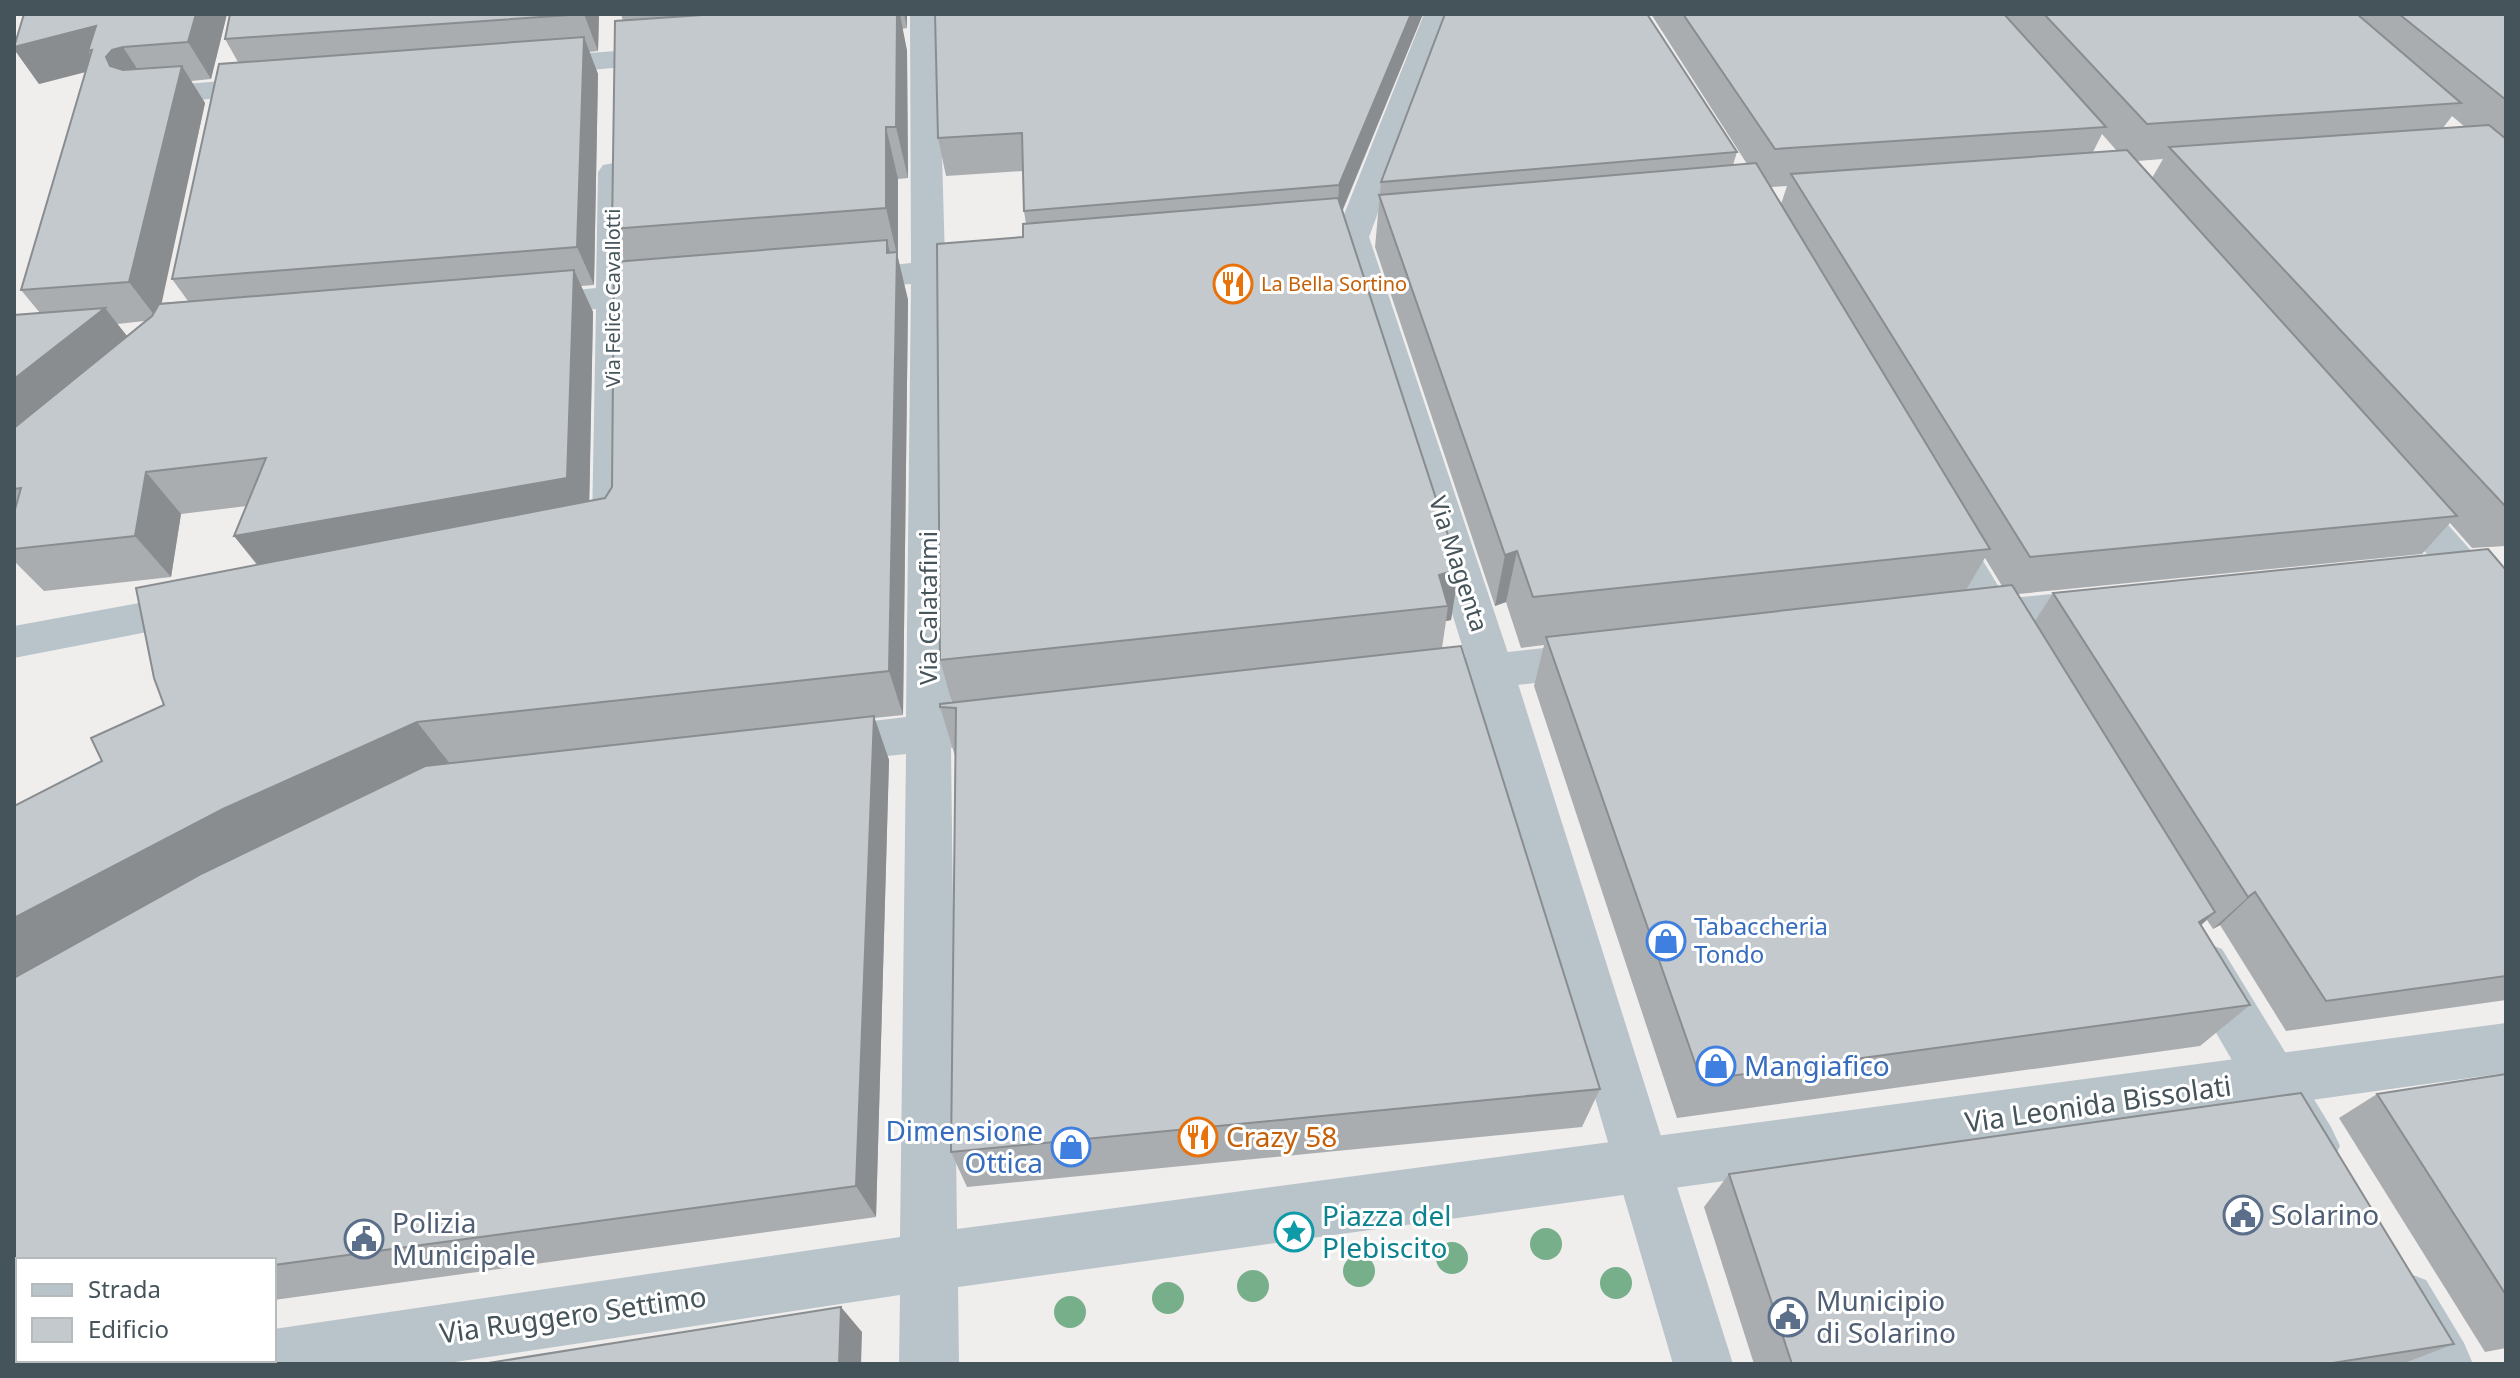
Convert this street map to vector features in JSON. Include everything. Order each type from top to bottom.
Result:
[{"type":"street","name":"Via Magenta","points":[[1438,14],[1352,237],[1492,671],[1654,1148],[1703,1364]]},
{"type":"street","name":"Via Calatafimi","points":[[925,31],[929,1364]]},
{"type":"street","points":[[507,68],[616,45],[693,54]]},
{"type":"street","points":[[615,92],[616,45]]},
{"type":"street","points":[[148,96],[305,84]]},
{"type":"street","name":"Via Felice Cavallotti","points":[[564,542],[612,533],[615,139]]},
{"type":"street","points":[[802,282],[1022,264]]},
{"type":"street","points":[[488,307],[708,290]]},
{"type":"street","points":[[2379,473],[2506,618]]},
{"type":"street","points":[[1924,495],[2027,670]]},
{"type":"street","points":[[2415,573],[2506,563]]},
{"type":"street","points":[[1931,622],[2135,601]]},
{"type":"street","points":[[14,642],[234,602]]},
{"type":"street","points":[[1414,679],[1633,655]]},
{"type":"street","points":[[775,750],[1039,721]]},
{"type":"street","points":[[2183,930],[2330,1175]]},
{"type":"street","name":"Via Leonida Bissolati","points":[[930,1262],[1654,1148],[2273,1081],[2506,1048]]},
{"type":"street","name":"Via Ruggero Settimo","points":[[276,1359],[930,1262]]},
{"type":"street","points":[[2386,1270],[2443,1364]]},
{"type":"building","points":[[24,14],[196,14],[188,42],[123,47],[112,50],[106,57],[110,66],[123,70],[182,66],[129,282],[21,290],[92,50],[88,51],[96,26],[14,47]]},
{"type":"building","points":[[230,14],[584,14],[225,39]]},
{"type":"building","points":[[717,14],[897,14],[896,127],[886,127],[886,208],[612,229],[615,21]]},
{"type":"building","points":[[935,14],[1411,14],[1339,185],[1024,211],[1022,133],[938,138]]},
{"type":"building","points":[[1445,14],[1647,14],[1737,152],[1381,182]]},
{"type":"building","points":[[1683,14],[2004,14],[2106,127],[1775,149]]},
{"type":"building","points":[[2044,14],[2357,14],[2461,103],[2147,124]]},
{"type":"building","points":[[2399,14],[2506,14],[2506,100]]},
{"type":"building","points":[[584,37],[577,247],[172,279],[219,64]]},
{"type":"building","points":[[2489,125],[2506,139],[2506,507],[2169,147]]},
{"type":"building","points":[[2127,150],[2457,516],[2030,557],[1791,174]]},
{"type":"building","points":[[1756,163],[1990,549],[1533,597],[1517,551],[1505,555],[1379,195]]},
{"type":"building","points":[[1338,198],[1459,569],[1439,575],[1448,606],[940,660],[937,244],[1023,237],[1023,224]]},
{"type":"building","points":[[887,240],[887,253],[897,252],[889,671],[417,722],[223,809],[14,918],[14,806],[102,761],[91,738],[164,705],[154,678],[136,588],[605,498],[612,487],[614,262]]},
{"type":"building","points":[[574,270],[567,478],[234,536],[266,458],[146,472],[135,536],[14,549],[14,513],[21,488],[14,489],[14,428],[152,316],[159,304]]},
{"type":"building","points":[[105,308],[14,379],[14,315]]},
{"type":"building","points":[[2488,549],[2506,570],[2506,976],[2326,1001],[2255,892],[2248,897],[2053,593]]},
{"type":"building","points":[[2012,585],[2215,912],[2199,922],[2250,1005],[1701,1080],[1546,637]]},
{"type":"building","points":[[1461,646],[1600,1089],[951,1152],[956,708],[940,707],[940,704]]},
{"type":"building","points":[[874,716],[856,1186],[276,1265],[276,1258],[16,1258],[14,1300],[14,978],[203,873],[425,766]]},
{"type":"building","points":[[2506,1074],[2506,1295],[2377,1094]]},
{"type":"building","points":[[2301,1093],[2454,1344],[2326,1364],[1792,1364],[1729,1174]]},
{"type":"building","points":[[841,1307],[839,1364],[482,1364]]},
{"type":"place","name":"La Bella Sortino","points":[[1233,284]]},
{"type":"place","name":"Tabaccheria Tondo","points":[[1666,941]]},
{"type":"place","name":"Mangiafico","points":[[1716,1066]]},
{"type":"place","name":"Crazy 58","points":[[1198,1137]]},
{"type":"place","name":"Dimensione Ottica","points":[[1071,1147]]},
{"type":"place","name":"Solarino","points":[[2243,1215]]},
{"type":"place","name":"Piazza del Plebiscito","points":[[1294,1232]]},
{"type":"place","name":"Polizia Municipale","points":[[364,1239]]},
{"type":"place","name":"Municipio di Solarino","points":[[1788,1317]]}]
